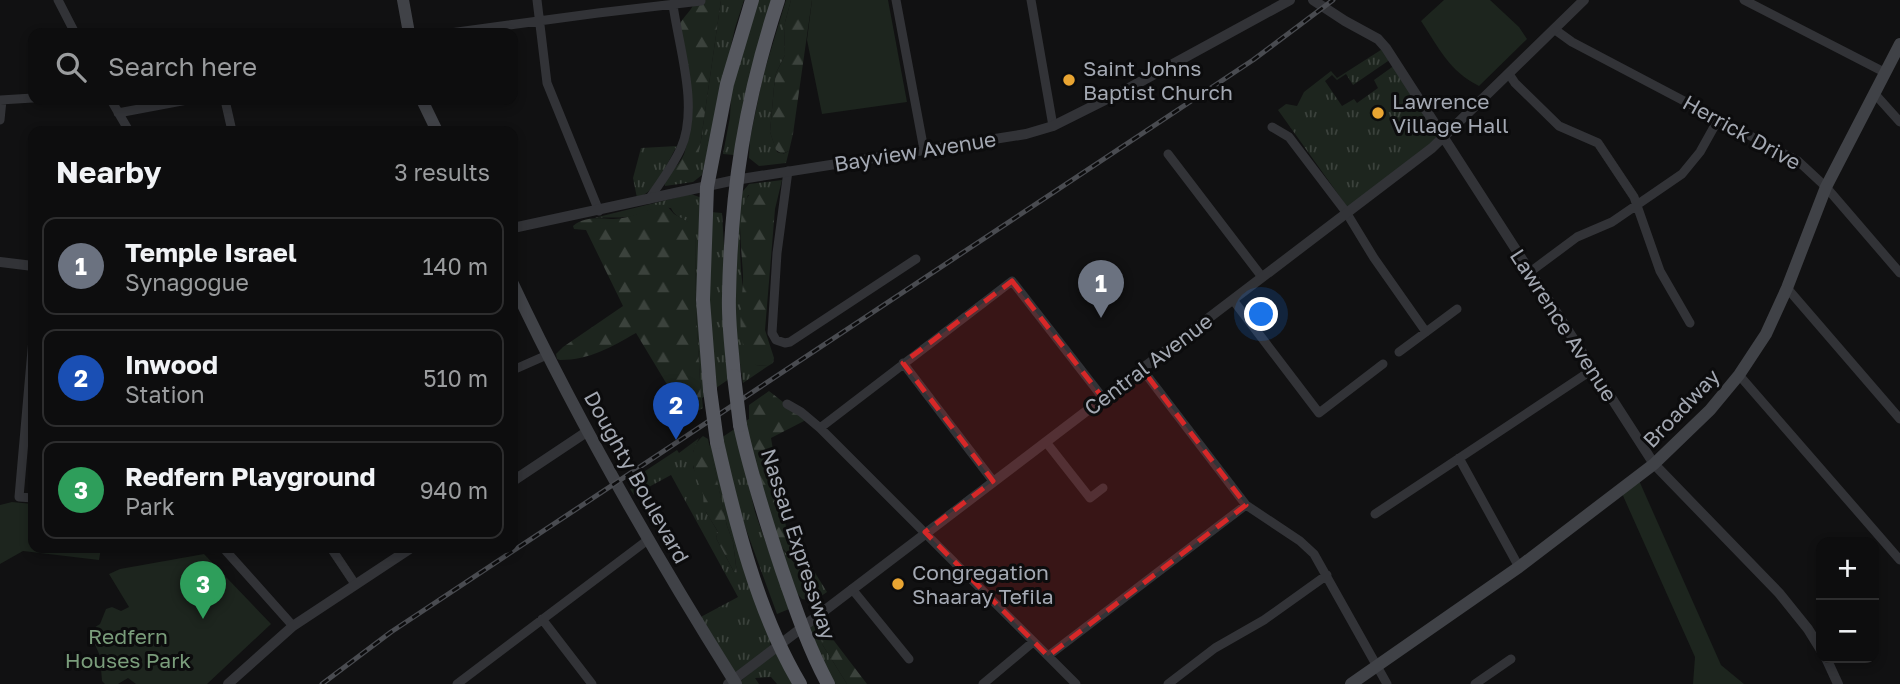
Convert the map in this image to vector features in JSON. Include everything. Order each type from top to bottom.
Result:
[{"type":"highway","points":[[752,0],[727,84],[707,187],[703,300],[717,442],[734,513],[779,644],[800,684]]},
{"type":"highway","name":"Nassau Expressway","points":[[778,0],[749,100],[735,180],[729,298],[734,376],[740,425],[752,481],[809,649],[828,684]]},
{"type":"main road","points":[[403,0],[408,28]]},
{"type":"main road","name":"Broadway","points":[[1351,684],[1519,567],[1654,464],[1710,410],[1739,375],[1766,334],[1787,289],[1826,187],[1900,44]]},
{"type":"main road","points":[[424,105],[435,126]]},
{"type":"main road","name":"Doughty Boulevard","points":[[518,294],[588,431],[733,683]]},
{"type":"street","points":[[58,0],[72,28]]},
{"type":"street","points":[[537,0],[547,83],[600,211]]},
{"type":"street","points":[[896,0],[923,150]]},
{"type":"street","points":[[1031,0],[1053,126]]},
{"type":"street","name":"Bayview Avenue","points":[[518,227],[735,180],[1026,134],[1053,126],[1129,88],[1290,0]]},
{"type":"street","name":"Lawrence Avenue","points":[[1314,0],[1345,21],[1378,38],[1654,464],[1785,600],[1816,643]]},
{"type":"street","name":"Central Avenue","points":[[733,683],[779,644],[1443,138],[1584,0]]},
{"type":"street","points":[[1744,0],[1884,72]]},
{"type":"street","points":[[485,28],[701,1]]},
{"type":"street","points":[[649,199],[680,150],[689,118],[687,87],[673,5]]},
{"type":"street","name":"Herrick Drive","points":[[1554,29],[1798,161],[1826,187],[1900,272]]},
{"type":"street","points":[[1510,74],[1515,83],[1559,127],[1598,143],[1633,197],[1660,271],[1690,323]]},
{"type":"street","points":[[1874,93],[1900,122]]},
{"type":"street","points":[[0,120],[1,100],[28,98]]},
{"type":"street","points":[[114,105],[126,126]]},
{"type":"street","points":[[118,113],[160,105]]},
{"type":"street","points":[[226,105],[231,126]]},
{"type":"street","points":[[1530,272],[1577,237],[1612,222],[1682,174],[1700,152],[1718,118]]},
{"type":"street","points":[[1272,127],[1289,137],[1346,212],[1374,258],[1426,332]]},
{"type":"street","points":[[1168,154],[1262,277]]},
{"type":"street","points":[[788,171],[778,248],[772,333],[779,342],[790,342],[916,260]]},
{"type":"street","points":[[0,262],[28,265]]},
{"type":"street","points":[[820,428],[1012,281],[1103,398]]},
{"type":"street","points":[[1787,289],[1900,419]]},
{"type":"street","points":[[1233,300],[1319,413],[1383,364]]},
{"type":"street","points":[[1399,352],[1457,309]]},
{"type":"street","points":[[518,368],[547,355]]},
{"type":"street","points":[[903,363],[993,481]]},
{"type":"street","points":[[1142,369],[1246,505],[1308,547],[1327,575],[1387,684]]},
{"type":"street","points":[[1376,514],[1592,370]]},
{"type":"street","points":[[1739,375],[1900,561]]},
{"type":"street","points":[[28,395],[19,497],[28,498]]},
{"type":"street","points":[[787,404],[820,428],[1076,684]]},
{"type":"street","points":[[518,478],[588,431]]},
{"type":"street","points":[[1046,442],[1090,498],[1103,488]]},
{"type":"street","points":[[1459,458],[1519,567]]},
{"type":"street","points":[[1048,656],[1246,505]]},
{"type":"street","points":[[457,684],[649,539]]},
{"type":"street","points":[[228,553],[293,626]]},
{"type":"street","points":[[334,553],[355,584]]},
{"type":"street","points":[[228,684],[293,626],[403,553]]},
{"type":"street","points":[[1168,684],[1214,648],[1264,620],[1327,575]]},
{"type":"street","points":[[852,590],[909,659]]},
{"type":"street","points":[[542,619],[592,684]]},
{"type":"street","points":[[983,684],[1033,642]]},
{"type":"street","points":[[1475,684],[1511,659]]},
{"type":"street","points":[[1828,663],[1838,684]]},
{"type":"highlighted area","points":[[1012,281],[1103,398],[1142,369],[1246,505],[1048,656],[925,532],[993,481],[903,363]]},
{"type":"green space","points":[[696,0],[721,0],[699,153],[690,174],[686,178],[674,180],[672,175],[684,154],[691,120],[690,88],[679,25]]},
{"type":"green space","points":[[721,0],[744,0],[735,28],[702,175],[693,182],[665,186],[664,180],[700,147]]},
{"type":"green space","points":[[757,0],[772,0],[734,155],[723,154],[731,96]]},
{"type":"green space","points":[[786,0],[791,0],[784,26],[785,55],[776,73],[770,132],[777,152],[783,154],[789,151],[786,163],[759,166],[749,158],[750,139],[763,76]]},
{"type":"green space","points":[[791,0],[812,0],[793,134],[789,151],[782,154],[776,150],[770,132],[776,73],[785,55],[784,26]]},
{"type":"green space","points":[[812,0],[888,0],[907,102],[822,114],[807,40]]},
{"type":"green space","points":[[1444,0],[1490,0],[1519,27],[1527,39],[1479,86],[1452,66],[1421,21]]},
{"type":"green space","points":[[1384,48],[1391,59],[1353,85],[1346,74],[1337,80],[1332,75],[1325,81],[1342,106],[1354,99],[1357,103],[1378,88],[1374,80],[1395,65],[1441,137],[1348,208],[1278,110],[1286,104],[1297,106],[1304,92],[1331,71],[1337,78]]},
{"type":"green space","points":[[677,146],[656,183],[637,198],[633,178],[641,148]]},
{"type":"green space","points":[[782,180],[775,209],[775,199],[748,195],[743,214],[740,257],[748,324],[756,365],[768,366],[743,383],[733,318],[738,197],[749,184]]},
{"type":"green space","points":[[761,188],[769,189],[775,199],[765,330],[774,358],[773,363],[768,366],[756,365],[749,356],[744,346],[740,324],[743,277],[742,213],[752,192]]},
{"type":"green space","points":[[691,194],[702,198],[709,393],[702,398],[703,408],[696,412],[701,398],[695,230],[671,208],[665,207],[628,217],[594,218]]},
{"type":"green space","points":[[667,206],[695,229],[701,398],[696,412],[684,420],[677,417],[683,411],[636,333],[600,352],[581,358],[560,360],[556,354],[623,306],[586,230],[574,229],[573,226],[586,220],[618,219]]},
{"type":"green space","points":[[710,212],[722,213],[732,377],[713,390],[710,364]]},
{"type":"green space","points":[[769,391],[806,420],[771,438],[786,527],[812,568],[811,576],[806,577],[796,568],[793,559],[779,545],[759,475],[749,423],[749,405]]},
{"type":"green space","points":[[749,419],[759,475],[779,545],[806,577],[811,576],[812,568],[827,592],[814,601],[802,599],[795,591],[784,565],[744,422]]},
{"type":"green space","points":[[736,428],[755,512],[789,609],[777,614],[735,499],[721,438]]},
{"type":"green space","points":[[703,436],[708,439],[733,542],[737,574],[716,538],[718,532],[704,507],[703,493],[694,470],[694,449]]},
{"type":"green space","points":[[699,438],[693,452],[693,467],[704,493],[706,512],[718,532],[716,538],[737,573],[733,542],[709,446],[716,442],[771,636],[770,649],[734,679],[697,619],[738,597],[671,475],[634,495],[630,489],[639,483],[636,477],[677,450],[679,453]]},
{"type":"green space","points":[[1637,476],[1721,665],[1744,684],[1693,684],[1695,657],[1620,489]]},
{"type":"green space","points":[[12,502],[28,504],[28,552],[23,551],[0,564],[0,505]]},
{"type":"green space","points":[[40,553],[100,553],[99,560]]},
{"type":"green space","name":"Redfern Houses Park","points":[[204,554],[271,624],[207,684],[136,684],[128,678],[118,684],[105,684],[102,681],[100,656],[89,631],[100,624],[106,609],[112,607],[121,611],[129,607],[109,574],[120,569]]},
{"type":"green space","points":[[818,619],[825,629],[822,628],[822,644],[847,684],[831,684],[806,629]]},
{"type":"green space","points":[[822,628],[867,684],[847,684],[822,644]]},
{"type":"green space","points":[[777,651],[802,684],[777,684],[771,677],[755,678],[759,684],[737,684]]},
{"type":"railway","points":[[518,548],[1253,60],[1333,0]]},
{"type":"railway","points":[[322,684],[391,632],[510,553]]},
{"type":"place","name":"Saint Johns Baptist Church","points":[[1069,80]]},
{"type":"place","name":"Lawrence Village Hall","points":[[1378,113]]},
{"type":"place","name":"Temple Israel","points":[[1101,318]]},
{"type":"place","name":"Inwood","points":[[676,440]]},
{"type":"place","name":"Congregation Shaaray Tefila","points":[[898,584]]},
{"type":"place","name":"Redfern Playground","points":[[203,619]]}]
